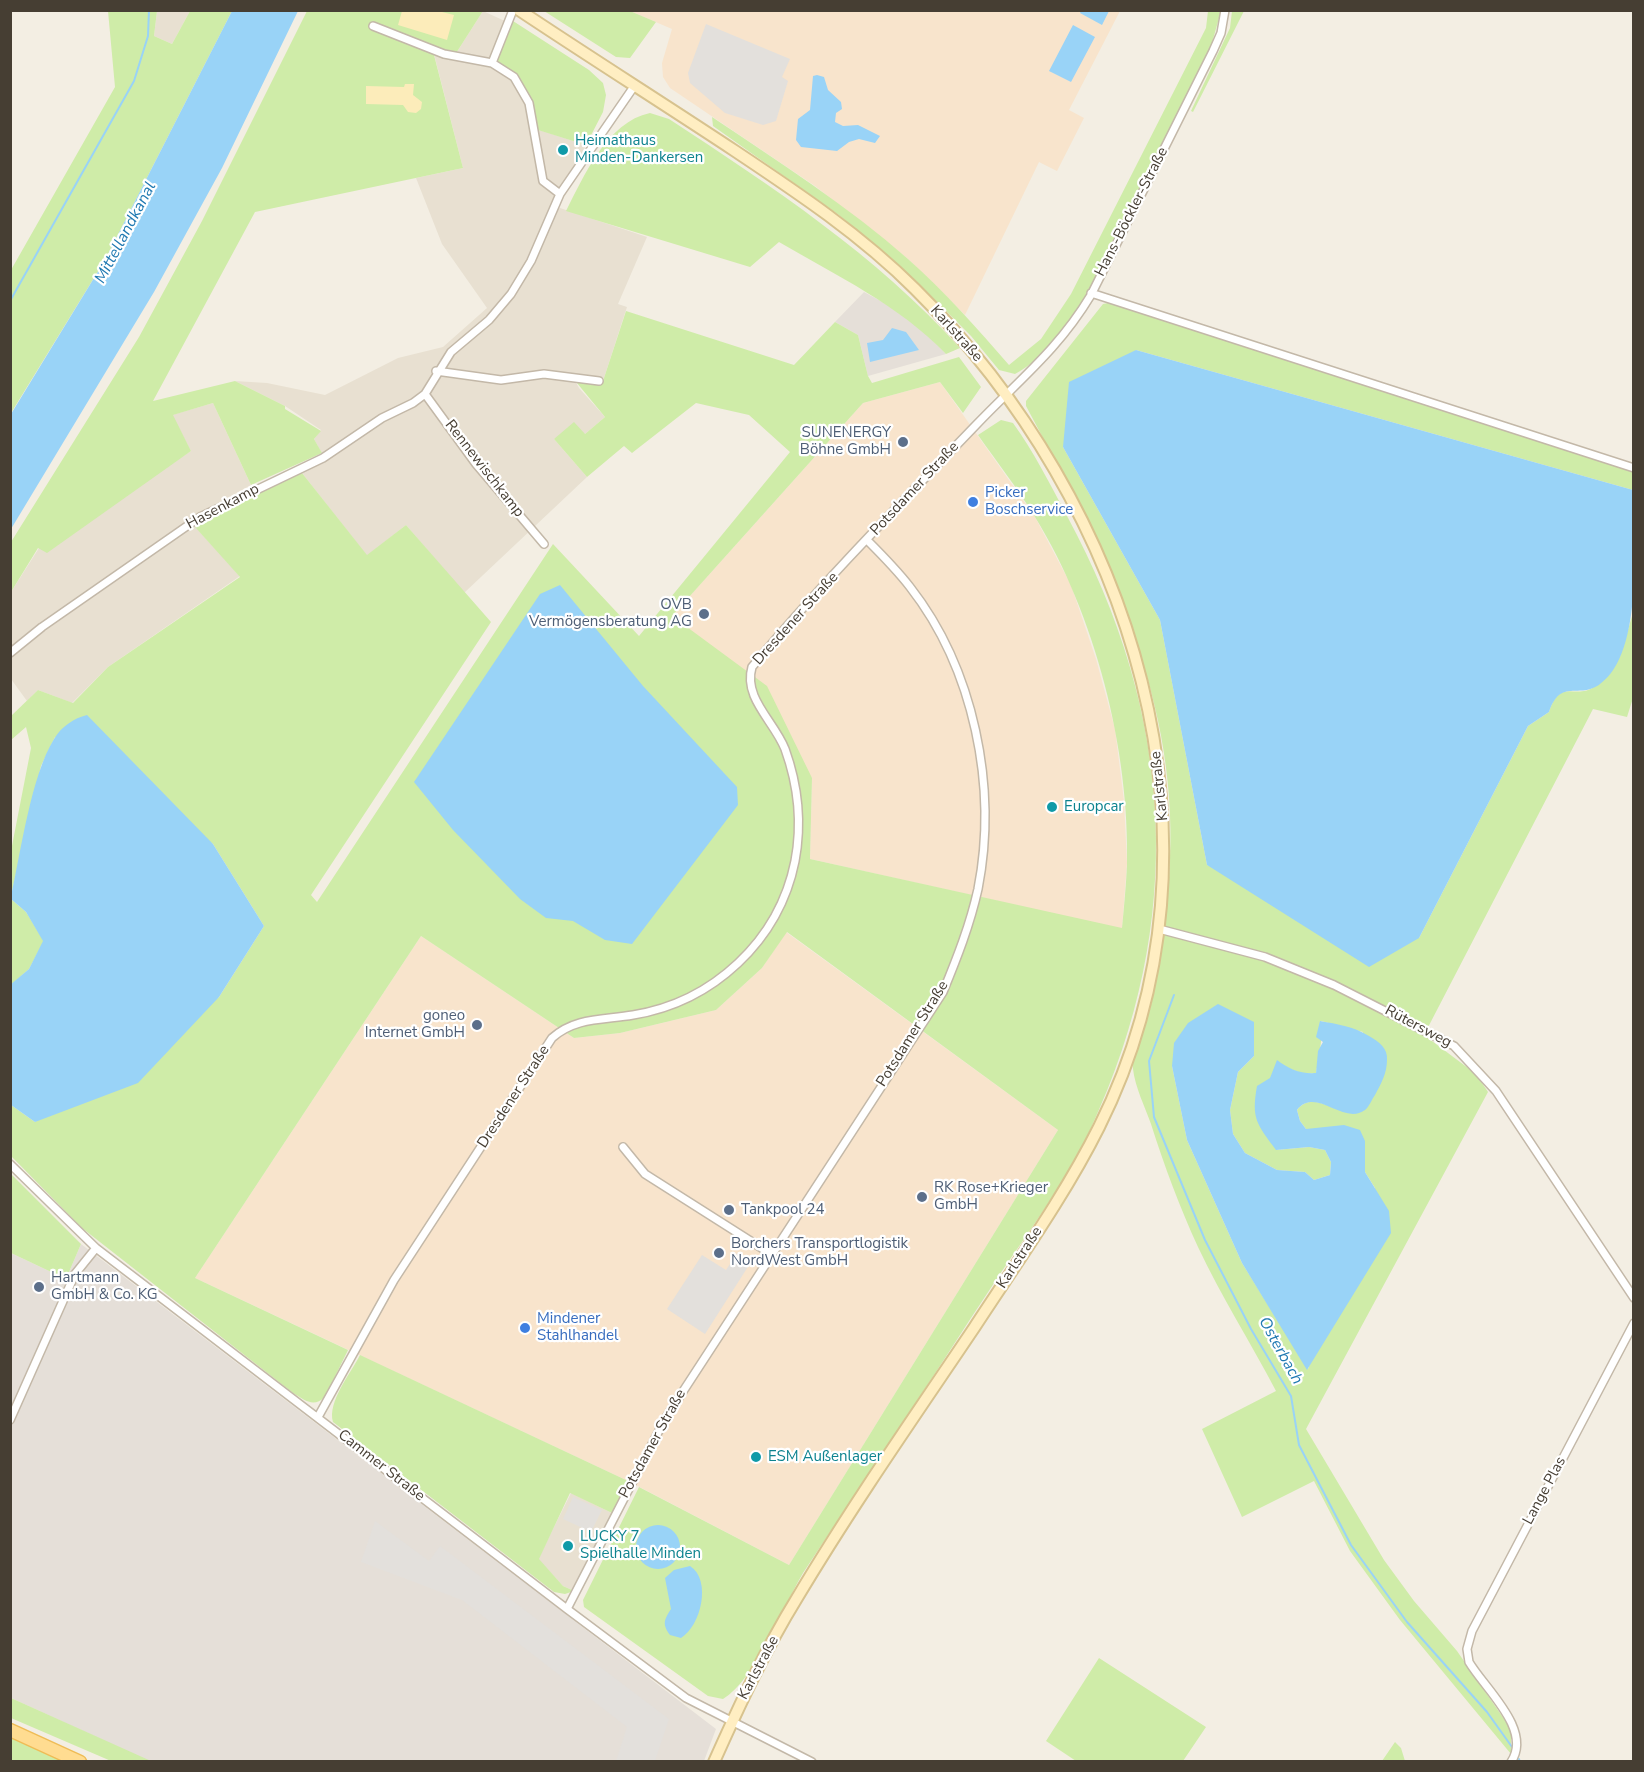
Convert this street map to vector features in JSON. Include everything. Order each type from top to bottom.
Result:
[{"type":"main road","points":[[10,1730],[80,1761]]},
{"type":"street","points":[[492,63],[513,10]]},
{"type":"street","name":"Karlstraße","points":[[519,10],[825,212],[914,288],[971,349],[1006,393],[1079,516],[1121,612],[1152,721],[1164,821],[1164,870],[1159,929],[1150,980],[1116,1090],[1086,1152],[1054,1206],[796,1599],[732,1722]]},
{"type":"street","name":"Hans-Böckler-Straße","points":[[1006,393],[1050,353],[1072,326],[1091,294],[1213,51],[1221,33],[1225,10]]},
{"type":"street","points":[[373,26],[444,54],[492,63],[503,68],[522,88],[533,119],[543,181],[560,194]]},
{"type":"street","points":[[425,394],[436,371],[451,352],[489,320],[511,294],[531,261],[560,194],[635,85]]},
{"type":"street","points":[[1091,294],[1634,468]]},
{"type":"street","points":[[436,371],[501,380],[544,374],[599,381]]},
{"type":"street","name":"Potsdamer Straße","points":[[567,1609],[665,1419],[943,992],[970,919],[982,861],[985,832],[977,742],[961,683],[930,617],[911,588],[867,540],[1006,393]]},
{"type":"street","name":"Rennewischkamp","points":[[425,394],[476,464],[544,544]]},
{"type":"street","name":"Hasenkamp","points":[[10,653],[42,627],[200,517],[323,458],[382,418],[413,403],[425,394]]},
{"type":"street","name":"Dresdener Straße","points":[[318,1418],[394,1280],[552,1038],[571,1025],[652,1011],[697,994],[719,981],[737,965],[757,944],[772,922],[785,897],[795,858],[799,818],[797,795],[784,746],[750,687],[752,667],[867,540]]},
{"type":"street","name":"Rütersweg","points":[[1159,929],[1178,932],[1265,957],[1396,1015],[1454,1046],[1496,1091],[1634,1298]]},
{"type":"street","points":[[623,1146],[645,1173],[771,1254]]},
{"type":"street","name":"Cammer Straße","points":[[10,1164],[96,1248],[686,1698],[812,1761]]},
{"type":"street","points":[[10,1420],[75,1274],[96,1248]]},
{"type":"street","name":"Lange Plas","points":[[1511,1761],[1517,1746],[1516,1728],[1469,1662],[1467,1649],[1472,1631],[1634,1323]]},
{"type":"street","points":[[714,1761],[732,1722]]},
{"type":"shaded area","points":[[157,11],[190,11],[172,44],[154,36]]},
{"type":"shaded area","points":[[483,11],[507,22],[490,64],[511,75],[528,103],[533,128],[586,145],[557,207],[647,237],[618,304],[627,307],[603,381],[573,377],[579,388],[605,417],[585,434],[554,439],[587,477],[464,593],[406,525],[367,556],[302,473],[326,461],[314,439],[321,430],[285,406],[235,381],[267,383],[325,395],[398,358],[443,347],[487,308],[442,244],[416,178],[463,168],[434,54],[453,58]]},
{"type":"shaded area","points":[[630,11],[1120,11],[1069,110],[1084,118],[1057,171],[1039,162],[965,315],[908,259],[815,186],[670,88],[663,77],[662,63],[672,29]]},
{"type":"shaded area","points":[[706,24],[790,59],[782,77],[788,81],[776,121],[763,125],[725,113],[690,83],[688,73]]},
{"type":"shaded area","points":[[864,292],[892,307],[921,328],[946,354],[868,376],[858,335],[835,322]]},
{"type":"shaded area","points":[[940,382],[1035,517],[1071,585],[1096,659],[1115,729],[1124,801],[1127,863],[1122,929],[810,859],[812,778],[671,617],[863,403]]},
{"type":"shaded area","points":[[213,403],[251,485],[188,519],[240,576],[108,667],[72,703],[38,690],[27,701],[11,679],[11,592],[39,548],[191,451],[172,415]]},
{"type":"shaded area","points":[[786,932],[1058,1130],[789,1565],[628,1481],[195,1278],[421,936],[574,1038],[620,1033],[716,1010],[762,968]]},
{"type":"shaded area","points":[[81,1244],[716,1729],[704,1761],[151,1762],[11,1698],[11,1253],[66,1279]]},
{"type":"shaded area","points":[[737,1253],[751,1262],[705,1334],[667,1309],[702,1255],[726,1270]]},
{"type":"shaded area","points":[[571,1493],[612,1513],[574,1591],[563,1586],[538,1559]]},
{"type":"shaded area","points":[[573,1497],[602,1510],[591,1532],[563,1519]]},
{"type":"shaded area","points":[[375,1521],[429,1561],[440,1546],[669,1719],[655,1761],[616,1761],[627,1727],[462,1600],[361,1562]]},
{"type":"green space","points":[[108,11],[157,11],[154,36],[172,44],[190,11],[232,11],[105,260],[11,413],[11,270],[115,87]]},
{"type":"green space","points":[[307,11],[483,11],[453,58],[434,55],[463,168],[255,212],[153,401],[235,381],[285,406],[285,409],[321,431],[314,439],[322,453],[251,485],[213,403],[173,415],[191,451],[47,553],[38,548],[11,592],[11,542],[139,337],[202,221]]},
{"type":"green space","points":[[544,11],[630,11],[656,22],[630,58],[616,57]]},
{"type":"green space","points":[[1208,11],[1221,11],[1210,50],[1088,295],[1056,340],[1037,359],[1015,374],[999,370],[971,336],[918,283],[839,215],[713,126],[712,117],[813,185],[885,240],[948,297],[1009,365],[1041,339],[1071,294],[1206,28]]},
{"type":"green space","points":[[1232,11],[1244,11],[1193,112],[1191,111],[1230,28]]},
{"type":"green space","points":[[513,21],[589,70],[603,83],[606,95],[603,112],[586,145],[538,130],[531,100],[521,82],[497,62]]},
{"type":"green space","points":[[650,113],[669,119],[747,170],[822,224],[894,283],[960,348],[946,354],[888,306],[779,242],[750,267],[566,211],[589,167],[609,139],[635,118]]},
{"type":"green space","points":[[1108,303],[1633,472],[1633,490],[1136,350],[1063,447],[1160,620],[1207,865],[1419,938],[1528,726],[1549,712],[1558,695],[1568,691],[1587,690],[1602,680],[1620,653],[1633,613],[1633,698],[1627,717],[1593,709],[1424,1035],[1476,1074],[1488,1092],[1306,1429],[1384,1560],[1414,1601],[1457,1651],[1511,1729],[1511,1754],[1400,1620],[1350,1551],[1314,1481],[1242,1517],[1202,1429],[1276,1391],[1198,1247],[1161,1155],[1136,1083],[1133,1063],[1154,993],[1168,894],[1170,813],[1164,751],[1151,691],[1133,632],[1084,518],[1026,406],[1026,401],[1103,304]],"holes":[[[1321,1021],[1363,1032],[1339,1110],[1316,1102],[1306,1103],[1297,1110],[1300,1121],[1306,1129],[1365,1141],[1365,1172],[1375,1188],[1308,1369],[1242,1263],[1187,1140],[1172,1066],[1254,1056],[1238,1072],[1230,1110],[1233,1134],[1245,1153],[1277,1170],[1305,1172],[1314,1180],[1330,1175],[1331,1162],[1325,1150],[1309,1147],[1276,1150],[1288,1068],[1303,1074],[1316,1073],[1321,1041]]]},
{"type":"green space","points":[[626,311],[794,365],[835,322],[858,335],[868,376],[872,383],[959,357],[981,387],[963,413],[940,382],[863,403],[672,616],[767,686],[812,778],[810,859],[1122,928],[1127,865],[1126,821],[1115,730],[1105,684],[1075,596],[1056,555],[1015,486],[978,435],[1001,420],[1013,423],[1035,457],[1067,516],[1103,591],[1130,666],[1147,743],[1156,819],[1154,896],[1143,973],[1122,1050],[1082,1147],[1049,1203],[803,1573],[757,1660],[735,1689],[723,1699],[708,1696],[584,1607],[583,1600],[639,1487],[789,1565],[1058,1130],[787,932],[762,968],[716,1010],[620,1033],[574,1038],[421,936],[195,1278],[348,1350],[325,1397],[317,1402],[305,1400],[293,1393],[82,1228],[11,1156],[11,1105],[35,1122],[219,997],[264,926],[213,844],[55,737],[41,766],[11,896],[11,851],[31,748],[26,727],[11,740],[11,716],[38,690],[73,703],[108,667],[240,577],[195,527],[213,514],[302,473],[367,555],[406,525],[491,622],[311,895],[317,902],[553,544],[639,636],[790,452],[749,415],[696,403],[632,453],[624,446],[587,477],[554,439],[574,422],[585,434],[605,417],[572,377],[603,381]]},
{"type":"green space","points":[[11,899],[26,912],[44,941],[29,969],[11,985]]},
{"type":"green space","points":[[10,1173],[81,1244],[66,1279],[11,1253]]},
{"type":"green space","points":[[360,1355],[628,1481],[612,1513],[570,1493],[539,1559],[563,1586],[574,1591],[565,1594],[554,1592],[333,1422],[333,1406]]},
{"type":"green space","points":[[1099,1658],[1206,1727],[1183,1761],[1076,1761],[1046,1741]]},
{"type":"green space","points":[[11,1698],[151,1761],[111,1761],[11,1718]]},
{"type":"green space","points":[[11,1738],[63,1761],[11,1761]]},
{"type":"green space","points":[[1395,1742],[1401,1748],[1405,1761],[1382,1761]]},
{"type":"sand","points":[[402,11],[438,11],[454,15],[447,40],[398,25]]},
{"type":"sand","points":[[405,84],[414,84],[413,95],[422,102],[421,109],[416,113],[408,112],[403,105],[366,104],[366,86],[404,87]]},
{"type":"water","points":[[1081,10],[1109,11],[1102,25],[1080,13]]},
{"type":"water","name":"Mittellandkanal","points":[[232,11],[298,11],[222,168],[154,292],[11,529],[11,414],[105,260]]},
{"type":"water","points":[[1073,25],[1095,37],[1071,82],[1049,71]]},
{"type":"water","points":[[813,76],[824,77],[828,90],[841,102],[842,109],[836,113],[835,122],[843,126],[858,125],[880,136],[875,143],[859,139],[849,142],[837,151],[801,147],[796,140],[798,119],[810,110]]},
{"type":"water","points":[[892,328],[906,332],[919,350],[870,362],[867,343],[883,340]]},
{"type":"water","points":[[1136,350],[1633,490],[1635,565],[1633,594],[1624,648],[1614,669],[1600,684],[1592,688],[1559,695],[1549,712],[1528,726],[1419,938],[1369,967],[1207,865],[1160,620],[1063,447],[1069,382]]},
{"type":"water","points":[[560,585],[643,686],[737,787],[738,805],[632,944],[605,940],[573,921],[546,918],[520,899],[453,830],[414,782],[540,594]]},
{"type":"water","points":[[87,715],[213,844],[264,926],[219,997],[138,1083],[35,1122],[11,1105],[10,985],[29,969],[43,941],[26,912],[11,899],[11,896],[33,793],[46,755],[54,739],[64,727]]},
{"type":"water","points":[[1218,1004],[1254,1022],[1254,1056],[1238,1072],[1230,1110],[1233,1134],[1245,1153],[1277,1170],[1305,1172],[1314,1180],[1330,1175],[1331,1162],[1325,1150],[1309,1147],[1276,1150],[1260,1127],[1255,1114],[1257,1086],[1270,1078],[1277,1060],[1295,1070],[1316,1073],[1318,1051],[1323,1042],[1316,1037],[1320,1021],[1346,1026],[1364,1033],[1379,1043],[1387,1056],[1383,1078],[1365,1110],[1357,1114],[1348,1113],[1313,1102],[1304,1104],[1297,1110],[1300,1121],[1306,1129],[1344,1125],[1360,1130],[1365,1141],[1365,1172],[1389,1211],[1391,1233],[1307,1370],[1242,1263],[1187,1140],[1172,1066],[1174,1043],[1188,1023]]},
{"type":"water","points":[[658,1525],[673,1532],[680,1547],[673,1562],[658,1569],[643,1562],[636,1547],[643,1532]]},
{"type":"water","points":[[690,1566],[701,1581],[701,1603],[694,1624],[681,1638],[670,1635],[665,1625],[665,1619],[671,1609],[665,1578],[674,1570]]},
{"type":"waterway","points":[[10,301],[134,81],[148,36],[149,10]]},
{"type":"waterway","name":"Osterbach","points":[[1174,995],[1149,1061],[1154,1117],[1205,1240],[1251,1329],[1291,1396],[1299,1445],[1351,1545],[1407,1622],[1487,1712],[1512,1747]]},
{"type":"place","name":"Heimathaus Minden-Dankersen","points":[[563,150]]},
{"type":"place","name":"SUNENERGY Böhne GmbH","points":[[903,442]]},
{"type":"place","name":"Picker Boschservice","points":[[973,502]]},
{"type":"place","name":"OVB Vermögensberatung AG","points":[[704,614]]},
{"type":"place","name":"Europcar","points":[[1052,807]]},
{"type":"place","name":"goneo Internet GmbH","points":[[477,1025]]},
{"type":"place","name":"RK Rose+Krieger GmbH","points":[[922,1197]]},
{"type":"place","name":"Tankpool 24","points":[[729,1210]]},
{"type":"place","name":"Borchers Transportlogistik NordWest GmbH","points":[[719,1253]]},
{"type":"place","name":"Hartmann GmbH & Co. KG","points":[[39,1287]]},
{"type":"place","name":"Mindener Stahlhandel","points":[[525,1328]]},
{"type":"place","name":"ESM Außenlager","points":[[756,1457]]},
{"type":"place","name":"LUCKY 7 Spielhalle Minden","points":[[568,1546]]}]
